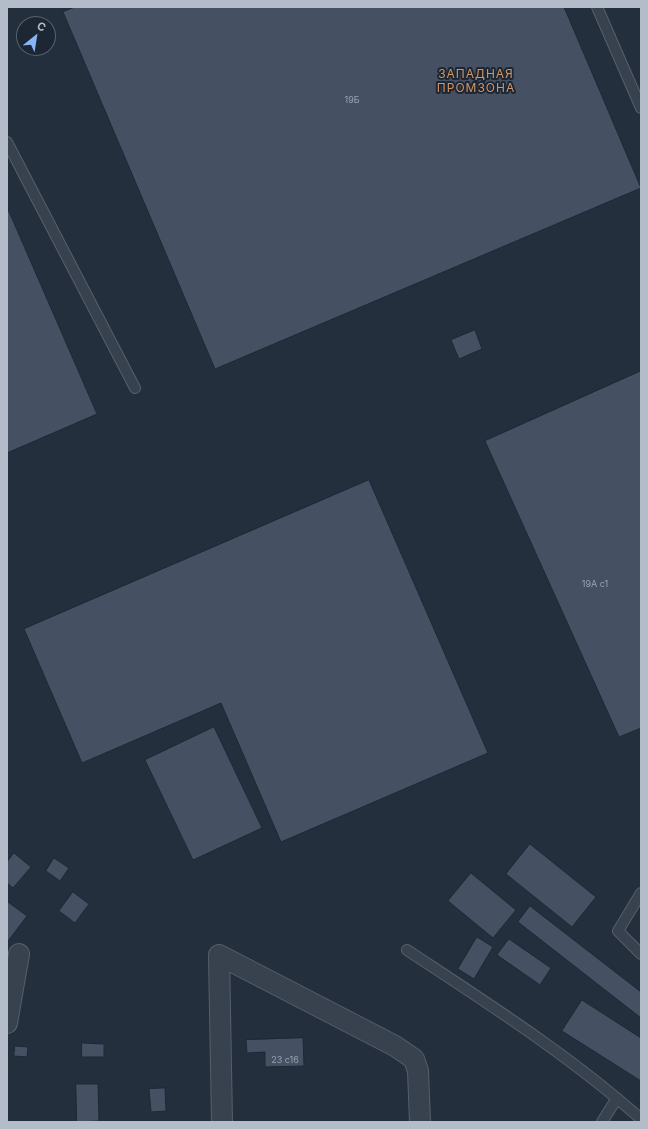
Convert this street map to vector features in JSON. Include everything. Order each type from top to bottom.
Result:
[{"type":"street","points":[[7,1023],[19,954]]},
{"type":"street","points":[[222,1122],[219,955],[395,1046],[414,1059],[418,1071],[420,1122]]},
{"type":"lane","points":[[597,7],[641,108]]},
{"type":"lane","points":[[7,142],[135,388]]},
{"type":"lane","points":[[641,893],[618,931],[641,954]]},
{"type":"lane","points":[[407,950],[524,1028],[618,1098],[641,1119]]},
{"type":"lane","points":[[602,1122],[618,1098]]},
{"type":"building","points":[[75,7],[564,7],[641,188],[215,369],[63,12]]},
{"type":"building","points":[[7,207],[97,414],[7,453]]},
{"type":"building","points":[[475,330],[482,349],[459,359],[451,340]]},
{"type":"building","points":[[641,371],[641,728],[619,737],[485,441]]},
{"type":"building","points":[[369,480],[488,753],[281,842],[221,703],[82,763],[24,629]]},
{"type":"building","points":[[214,727],[262,828],[193,860],[145,760]]},
{"type":"building","points":[[530,844],[596,897],[572,927],[506,874]]},
{"type":"building","points":[[14,853],[31,867],[13,888],[7,883],[7,862]]},
{"type":"building","points":[[54,858],[69,868],[60,881],[46,871]]},
{"type":"building","points":[[471,873],[516,910],[493,938],[448,901]]},
{"type":"building","points":[[73,892],[89,904],[75,923],[59,911]]},
{"type":"building","points":[[8,902],[27,916],[8,941],[7,903]]},
{"type":"building","points":[[530,906],[641,992],[641,1018],[518,922]]},
{"type":"building","points":[[477,937],[493,947],[474,979],[458,969]]},
{"type":"building","points":[[509,939],[551,968],[540,985],[497,955]]},
{"type":"building","points":[[582,1000],[641,1038],[641,1081],[562,1031]]},
{"type":"building","points":[[303,1038],[304,1066],[265,1067],[265,1052],[247,1053],[246,1040]]},
{"type":"building","points":[[82,1043],[104,1044],[104,1057],[82,1057]]},
{"type":"building","points":[[15,1046],[28,1047],[27,1057],[14,1056]]},
{"type":"building","points":[[76,1084],[98,1084],[99,1121],[77,1122]]},
{"type":"building","points":[[165,1088],[166,1111],[151,1112],[149,1089]]},
{"type":"district","name":"ЗАПАДНАЯ ПРОМЗОНА","points":[[476,81]]}]
